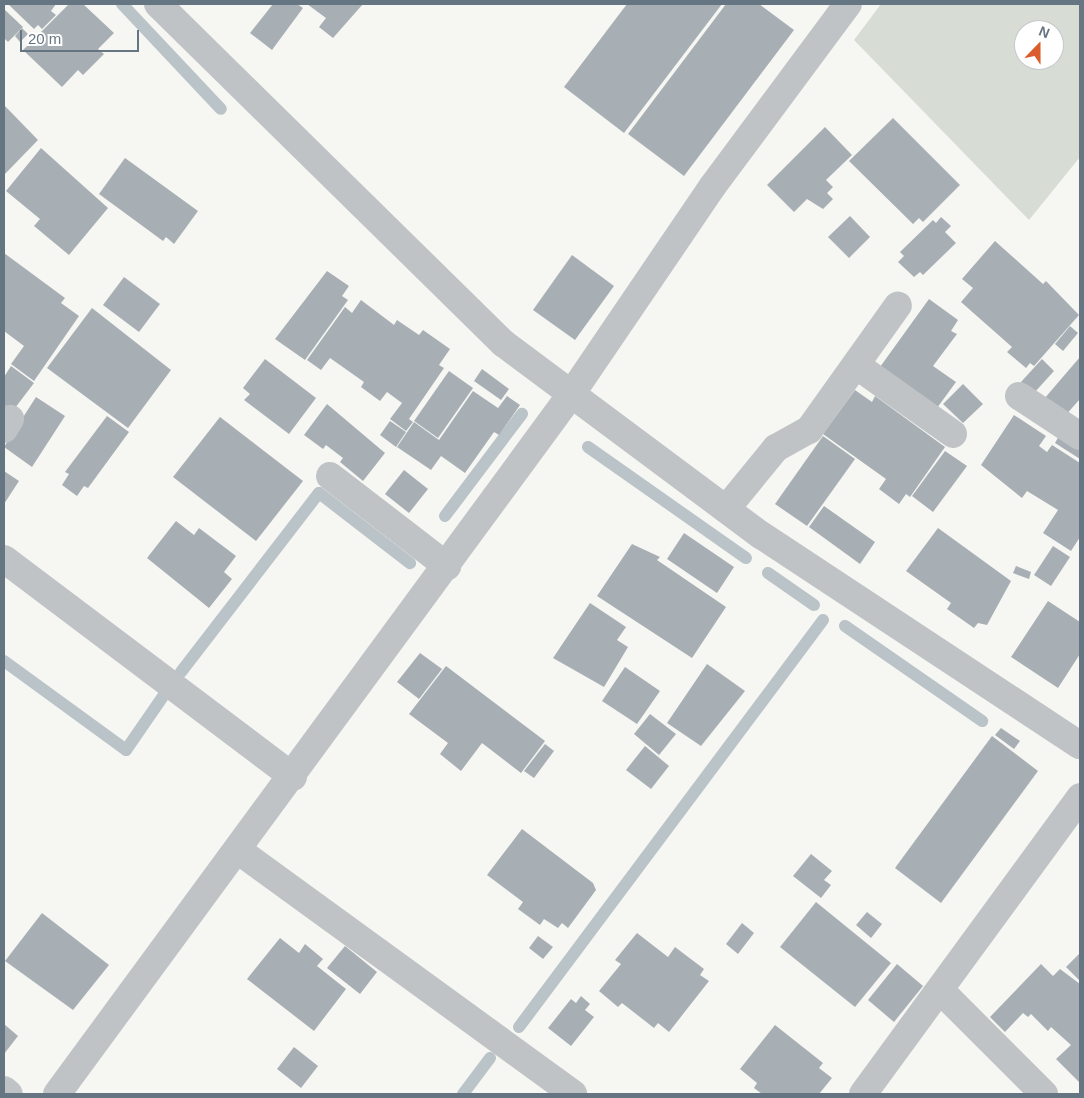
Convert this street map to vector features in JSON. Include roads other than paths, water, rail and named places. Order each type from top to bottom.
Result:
[{"type":"street","points":[[158,4],[439,283],[503,343],[570,396],[726,509],[1080,745]]},
{"type":"street","points":[[56,1094],[239,851],[447,566],[570,396],[712,187],[848,4]]},
{"type":"street","points":[[726,509],[776,448],[809,430],[898,305]]},
{"type":"street","points":[[856,364],[953,434]]},
{"type":"street","points":[[1019,396],[1080,436]]},
{"type":"street","points":[[330,476],[447,566]]},
{"type":"street","points":[[4,559],[293,777]]},
{"type":"street","points":[[863,1094],[1080,797]]},
{"type":"street","points":[[239,851],[573,1094]]},
{"type":"street","points":[[940,990],[1044,1094]]},
{"type":"street","points":[[4,1090],[10,1094]]},
{"type":"waterway","points":[[122,4],[221,109]]},
{"type":"waterway","points":[[445,516],[522,414]]},
{"type":"waterway","points":[[588,447],[746,558]]},
{"type":"waterway","points":[[181,672],[319,493],[410,563]]},
{"type":"waterway","points":[[768,573],[814,605]]},
{"type":"waterway","points":[[519,1027],[823,620]]},
{"type":"waterway","points":[[845,626],[982,721]]},
{"type":"waterway","points":[[4,661],[126,750],[166,692]]},
{"type":"waterway","points":[[463,1094],[490,1058]]}]
